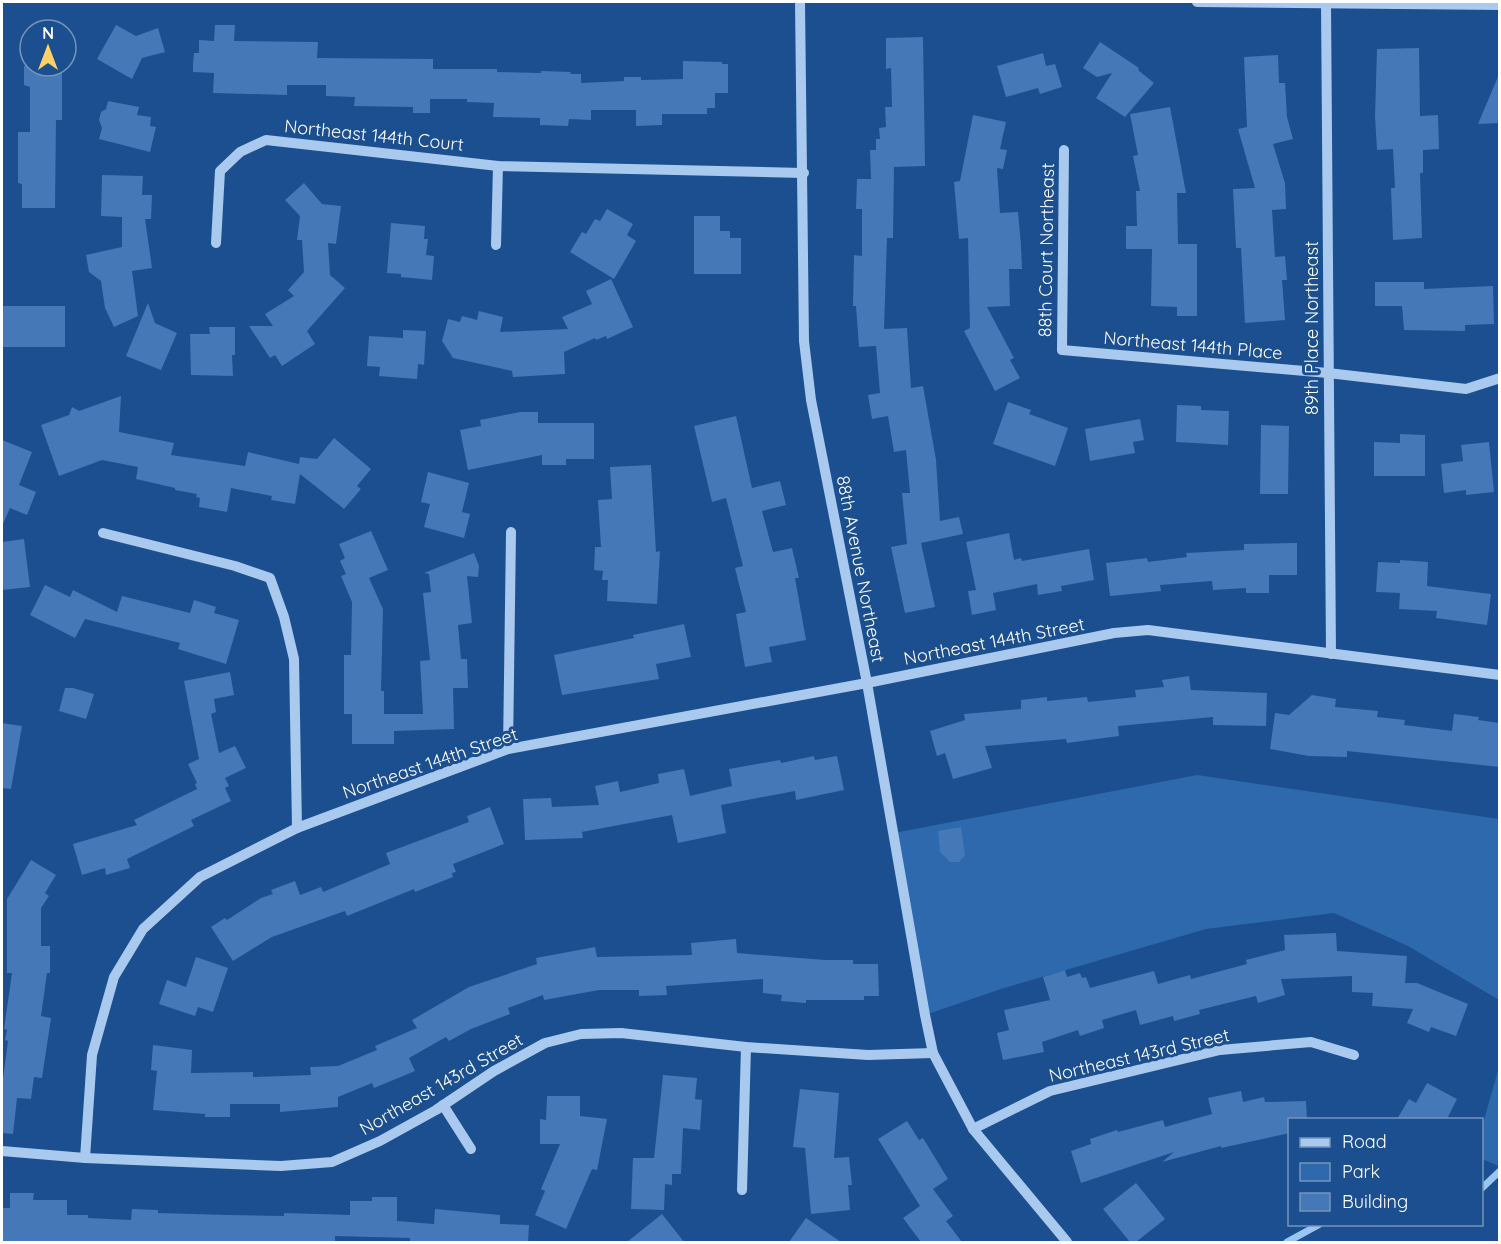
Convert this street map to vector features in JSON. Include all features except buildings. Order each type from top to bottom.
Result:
[{"type":"street","name":"88th Avenue Northeast","points":[[800,2],[804,173],[804,341],[811,399],[867,683],[933,1053],[973,1129],[1067,1242]]},
{"type":"street","points":[[1197,2],[1500,5]]},
{"type":"street","name":"89th Place Northeast","points":[[1326,3],[1331,654]]},
{"type":"street","name":"Northeast 144th Court","points":[[216,243],[220,171],[240,152],[266,140],[498,166],[804,173]]},
{"type":"street","name":"88th Court Northeast","points":[[1062,350],[1064,150]]},
{"type":"street","points":[[496,245],[498,166]]},
{"type":"street","name":"Northeast 144th Place","points":[[1062,350],[1328,373],[1466,389],[1499,378]]},
{"type":"street","points":[[508,749],[511,532]]},
{"type":"street","points":[[103,533],[235,566],[270,578],[284,617],[294,659],[297,828]]},
{"type":"street","name":"Northeast 144th Street","points":[[85,1158],[92,1055],[114,976],[143,929],[200,876],[297,828],[508,749],[867,683],[1114,633],[1148,630],[1500,675]]},
{"type":"street","name":"Northeast 143rd Street","points":[[2,1151],[85,1158],[281,1166],[332,1162],[380,1141],[443,1105],[494,1071],[545,1043],[581,1034],[621,1033],[746,1047],[868,1055],[933,1053]]},
{"type":"street","name":"Northeast 143rd Street","points":[[973,1129],[1050,1091],[1220,1050],[1311,1042],[1354,1055]]},
{"type":"street","points":[[742,1190],[746,1047]]},
{"type":"street","points":[[443,1105],[471,1149]]},
{"type":"green space","points":[[1197,775],[1499,819],[1499,1000],[1408,946],[1334,913],[1206,929],[1001,989],[925,1015],[894,833]]},
{"type":"green space","points":[[1499,1067],[1499,1166],[1483,1159],[1483,1123]]},
{"type":"waterway","points":[[1483,1187],[1500,1171]]},
{"type":"waterway","points":[[1287,1242],[1316,1226]]}]
